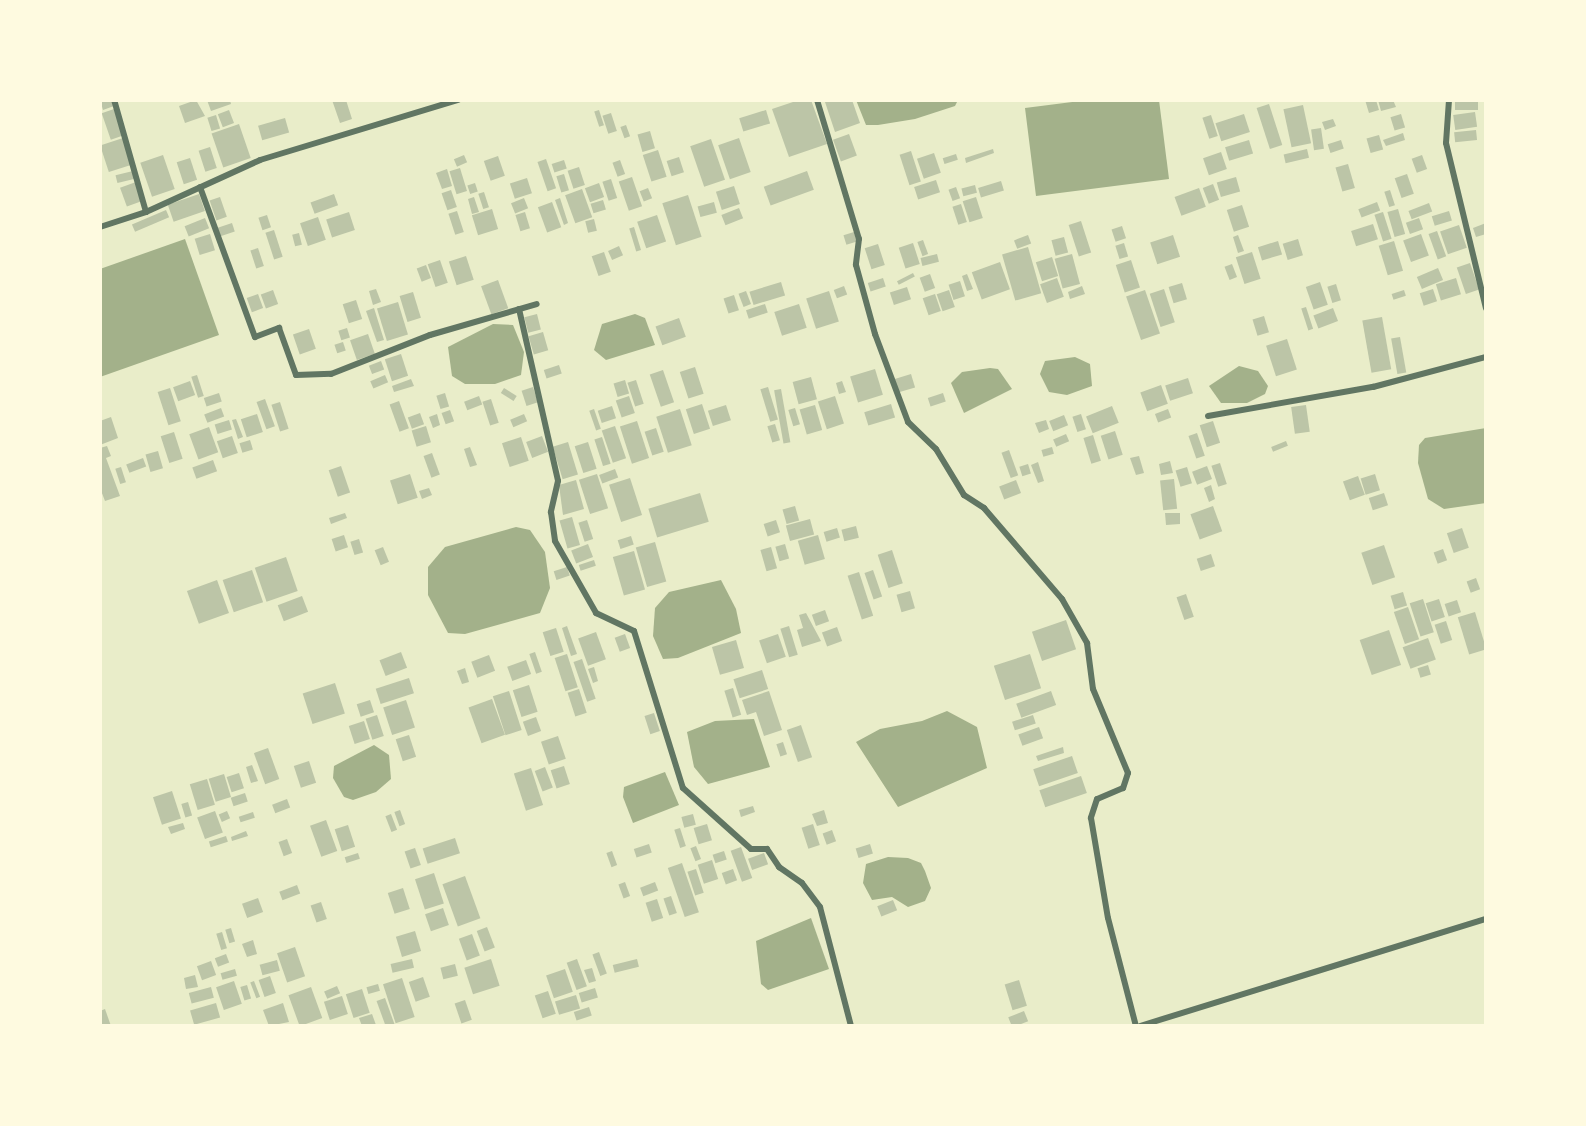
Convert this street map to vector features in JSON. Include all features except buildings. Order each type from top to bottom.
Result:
[{"type":"street","points":[[114,100],[146,212]]},
{"type":"street","points":[[100,227],[146,212],[260,160],[458,100]]},
{"type":"street","points":[[817,100],[859,239],[856,265],[875,334],[908,422],[936,449],[964,495],[984,508],[1062,599],[1087,643],[1093,689],[1128,773],[1124,789],[1097,799],[1091,818],[1108,918],[1138,1026],[1486,919]]},
{"type":"street","points":[[1449,100],[1446,142],[1486,308]]},
{"type":"street","points":[[200,187],[255,337],[279,328],[296,375],[331,374],[430,335],[537,304]]},
{"type":"street","points":[[519,309],[558,481],[551,512],[555,541],[596,612],[635,631],[683,788],[751,849],[767,849],[779,867],[802,883],[820,907],[851,1026]]},
{"type":"street","points":[[1208,416],[1373,387],[1486,357]]},
{"type":"shaded area","points":[[856,100],[958,100],[955,106],[915,119],[866,125]]},
{"type":"shaded area","points":[[1088,100],[1159,100],[1169,179],[1036,196],[1025,108]]},
{"type":"shaded area","points":[[185,239],[219,335],[100,377],[100,269]]},
{"type":"shaded area","points":[[635,314],[645,318],[655,345],[606,360],[594,350],[602,324]]},
{"type":"shaded area","points":[[493,324],[513,325],[524,352],[521,375],[495,384],[465,384],[452,376],[448,347]]},
{"type":"shaded area","points":[[1075,357],[1090,364],[1092,386],[1067,395],[1049,392],[1040,374],[1045,361]]},
{"type":"shaded area","points":[[1239,366],[1258,371],[1268,386],[1265,394],[1247,403],[1221,403],[1209,386]]},
{"type":"shaded area","points":[[998,369],[1012,389],[964,413],[951,383],[962,372]]},
{"type":"shaded area","points":[[1486,428],[1486,503],[1444,509],[1428,499],[1418,463],[1419,445],[1425,438]]},
{"type":"shaded area","points":[[516,527],[530,530],[545,552],[550,588],[540,613],[465,634],[448,633],[428,595],[428,567],[445,547]]},
{"type":"shaded area","points":[[721,580],[736,609],[741,633],[678,658],[663,659],[653,636],[655,608],[669,592]]},
{"type":"shaded area","points":[[947,711],[977,727],[987,768],[898,807],[856,742],[880,729],[922,721]]},
{"type":"shaded area","points":[[754,719],[770,767],[708,784],[694,767],[687,732],[715,721]]},
{"type":"shaded area","points":[[374,745],[389,755],[391,779],[376,792],[353,800],[344,797],[333,778],[334,766]]},
{"type":"shaded area","points":[[665,772],[679,805],[633,823],[623,797],[624,787]]},
{"type":"shaded area","points":[[888,857],[908,858],[921,863],[925,871],[931,888],[925,901],[908,907],[892,897],[872,900],[863,883],[866,864]]},
{"type":"shaded area","points":[[811,918],[829,969],[768,990],[761,984],[756,941]]}]
